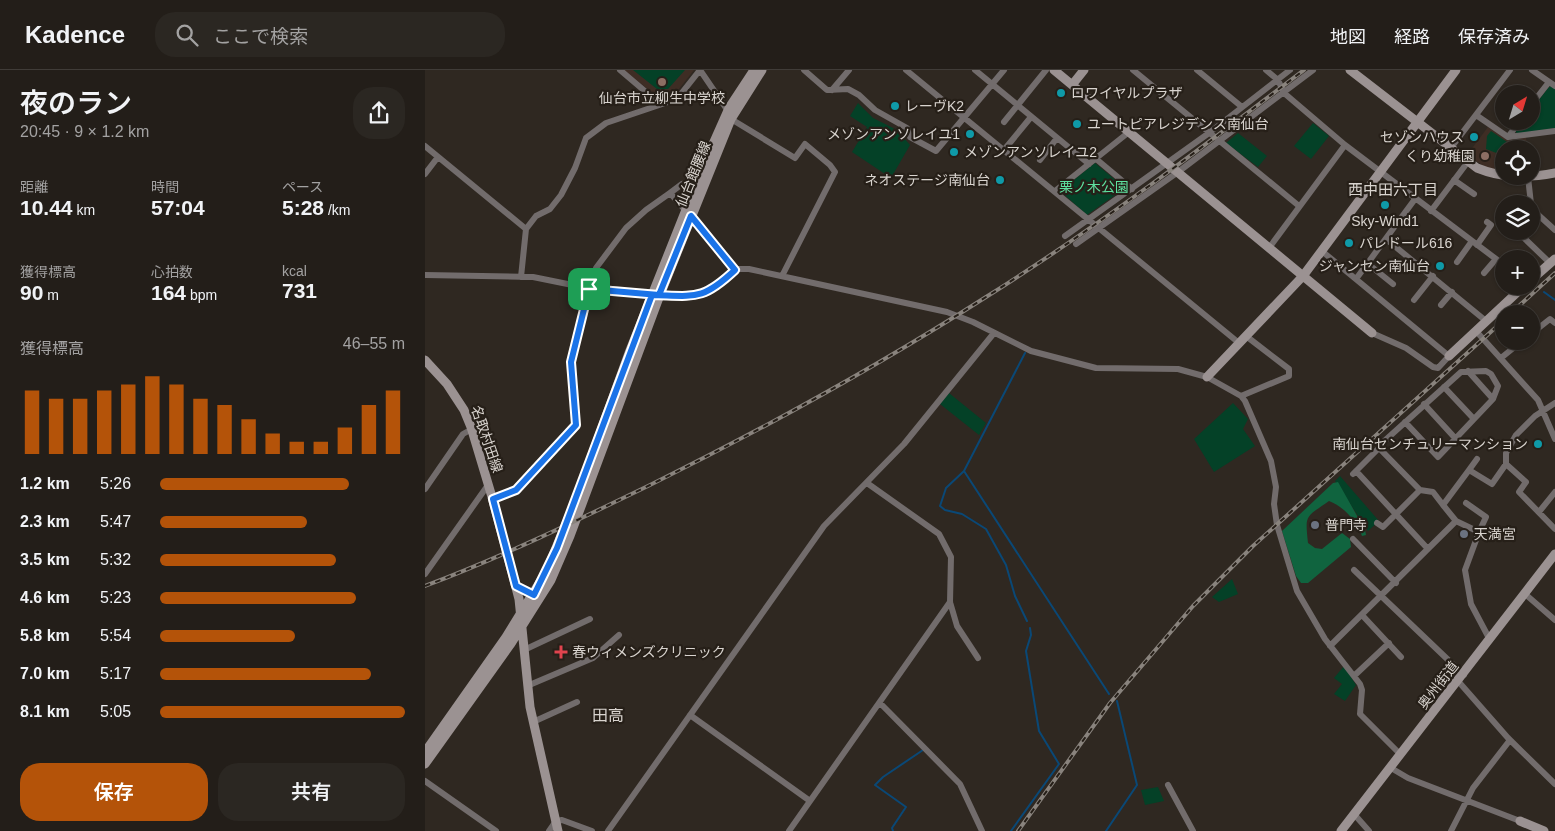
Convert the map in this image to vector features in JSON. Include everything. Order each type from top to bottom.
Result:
[{"type":"main road","name":"仙台館腰線","points":[[425,752],[534,595],[557,548],[688,213],[729,115],[754,70]]},
{"type":"main road","name":"仙台館腰線","points":[[729,115],[762,70]]},
{"type":"main road","points":[[1053,70],[1372,333]]},
{"type":"main road","points":[[1072,85],[1084,70]]},
{"type":"main road","points":[[1350,70],[1467,163],[1495,175]]},
{"type":"main road","points":[[1207,377],[1303,276],[1323,252],[1457,70]]},
{"type":"main road","points":[[1540,175],[1555,173]]},
{"type":"main road","points":[[1540,272],[1553,261]]},
{"type":"main road","name":"仙台館腰線","points":[[425,764],[523,625],[559,565],[656,295]]},
{"type":"main road","points":[[1449,356],[1515,295]]},
{"type":"main road","name":"名取村田線","points":[[425,360],[455,395],[472,429],[493,499],[516,586],[523,625],[527,686],[533,722],[559,831]]},
{"type":"main road","name":"奥州街道","points":[[1341,831],[1491,640],[1555,554]]},
{"type":"main road","points":[[516,586],[534,595]]},
{"type":"main road","points":[[1520,821],[1544,831]]},
{"type":"street","points":[[620,70],[660,104]]},
{"type":"street","points":[[804,70],[827,90],[848,89],[859,95],[875,110],[907,128],[910,137],[937,152],[1004,70]]},
{"type":"street","points":[[832,90],[849,70]]},
{"type":"street","points":[[906,70],[1239,343]]},
{"type":"street","points":[[975,70],[1089,164]]},
{"type":"street","points":[[1004,122],[1046,70]]},
{"type":"street","points":[[1133,70],[1299,206]]},
{"type":"street","points":[[1197,70],[1242,107]]},
{"type":"street","points":[[1266,70],[1278,80],[1284,93],[1380,173],[1495,258]]},
{"type":"street","points":[[1065,236],[1167,164],[1291,70]]},
{"type":"street","points":[[1076,244],[1177,172],[1313,70]]},
{"type":"street","points":[[1450,149],[1509,70]]},
{"type":"street","points":[[1531,70],[1553,84],[1540,97]]},
{"type":"street","points":[[521,277],[526,229],[536,216],[550,209],[561,196],[575,168],[583,145],[591,133],[616,119],[677,99],[701,72],[729,115],[795,158],[805,144],[831,165],[835,172],[782,276]]},
{"type":"street","points":[[1476,115],[1508,137],[1555,131]]},
{"type":"street","points":[[1004,150],[1031,117]]},
{"type":"street","points":[[1508,137],[1513,130]]},
{"type":"street","points":[[1055,192],[1129,132]]},
{"type":"street","points":[[1039,160],[1057,138]]},
{"type":"street","points":[[1269,248],[1345,144]]},
{"type":"street","points":[[425,146],[526,229]]},
{"type":"street","points":[[425,174],[439,157]]},
{"type":"street","points":[[1095,158],[1132,189]]},
{"type":"street","points":[[1431,211],[1467,163]]},
{"type":"street","points":[[1454,180],[1474,194]]},
{"type":"street","points":[[493,499],[516,490],[576,425],[571,362],[596,268],[622,233],[646,210],[682,184]]},
{"type":"street","points":[[670,193],[735,270]]},
{"type":"street","points":[[1356,279],[1415,199]]},
{"type":"street","points":[[1540,217],[1555,230]]},
{"type":"street","points":[[1457,262],[1491,226],[1487,222]]},
{"type":"street","points":[[1386,239],[1487,321]]},
{"type":"street","points":[[1527,240],[1553,261]]},
{"type":"street","points":[[1323,252],[1449,356],[1438,368],[1433,367],[1406,348],[1372,333]]},
{"type":"street","points":[[1484,273],[1495,260]]},
{"type":"street","points":[[1367,264],[1393,284]]},
{"type":"street","points":[[425,275],[521,277],[589,289],[692,296],[705,293],[717,287],[735,270],[749,269],[947,312],[973,322],[1031,351],[1096,368],[1164,368],[1207,377],[1241,396],[1245,401],[1271,461],[1276,486],[1274,504],[1277,525],[1297,590],[1330,646],[1355,675],[1362,690],[1361,714],[1401,755]]},
{"type":"street","points":[[1414,300],[1433,276]]},
{"type":"street","points":[[1441,305],[1452,292]]},
{"type":"street","points":[[1540,327],[1550,319],[1555,323]]},
{"type":"street","points":[[1476,331],[1538,400],[1555,439]]},
{"type":"street","points":[[608,831],[824,526],[904,444],[994,333]]},
{"type":"street","points":[[1241,396],[1289,376],[1289,370],[1246,336]]},
{"type":"street","points":[[1501,358],[1511,350]]},
{"type":"street","points":[[1405,422],[1438,457],[1493,399],[1498,386],[1491,374],[1486,371],[1461,372],[1424,404],[1381,444],[1355,473],[1429,549]]},
{"type":"street","points":[[1468,372],[1493,399]]},
{"type":"street","points":[[1444,387],[1473,418]]},
{"type":"street","points":[[1469,470],[1492,484],[1506,464],[1506,453],[1511,442],[1535,416],[1555,403]]},
{"type":"street","points":[[1424,404],[1455,438]]},
{"type":"street","points":[[425,489],[463,434],[472,429]]},
{"type":"street","points":[[1379,448],[1420,490],[1433,492],[1457,521],[1479,532]]},
{"type":"street","points":[[1443,505],[1477,459]]},
{"type":"street","points":[[1506,464],[1526,482],[1519,492],[1555,529]]},
{"type":"street","points":[[867,483],[939,534],[951,557],[950,602],[957,626],[978,658]]},
{"type":"street","points":[[425,574],[488,485]]},
{"type":"street","points":[[1377,523],[1383,527],[1420,490]]},
{"type":"street","points":[[1539,512],[1555,492]]},
{"type":"street","points":[[1466,503],[1485,518],[1465,570],[1471,604],[1491,640]]},
{"type":"street","points":[[1330,646],[1457,521]]},
{"type":"street","points":[[1353,538],[1396,583]]},
{"type":"street","points":[[1353,570],[1461,678],[1511,740],[1555,784]]},
{"type":"street","points":[[1525,594],[1555,620]]},
{"type":"street","points":[[789,831],[950,602]]},
{"type":"street","points":[[1362,615],[1401,657]]},
{"type":"street","points":[[524,650],[590,620]]},
{"type":"street","points":[[527,686],[593,658],[619,635]]},
{"type":"street","points":[[1355,675],[1389,643]]},
{"type":"street","points":[[533,722],[577,702]]},
{"type":"street","points":[[880,703],[960,784],[982,831]]},
{"type":"street","points":[[690,715],[810,801]]},
{"type":"street","points":[[1451,831],[1483,773],[1511,740]]},
{"type":"street","points":[[1391,768],[1408,778],[1520,821]]},
{"type":"street","points":[[425,781],[496,831]]},
{"type":"street","points":[[1168,785],[1193,831]]},
{"type":"street","points":[[1354,814],[1369,831]]},
{"type":"street","points":[[549,831],[556,821],[562,820],[592,831]]},
{"type":"shaded area","name":"仙台市立柳生中学校","points":[[624,70],[694,70],[675,94],[659,98]]},
{"type":"shaded area","points":[[1488,127],[1508,140],[1495,140],[1495,170],[1487,168],[1467,155]]},
{"type":"shaded area","points":[[1526,137],[1526,140],[1508,140]]},
{"type":"green space","points":[[633,70],[685,70],[668,89],[657,89]]},
{"type":"green space","points":[[1549,87],[1555,88],[1555,128],[1517,134],[1515,130],[1540,130],[1540,98]]},
{"type":"green space","points":[[858,103],[873,118],[897,130],[910,145],[891,178],[852,152],[867,127],[850,116]]},
{"type":"green space","points":[[1313,123],[1329,136],[1311,159],[1294,146]]},
{"type":"green space","points":[[1491,131],[1504,140],[1495,140],[1495,152],[1486,149],[1487,136]]},
{"type":"green space","points":[[1238,133],[1267,156],[1258,167],[1226,143]]},
{"type":"green space","name":"栗ノ木公園","points":[[1095,163],[1125,188],[1087,215],[1060,191]]},
{"type":"green space","points":[[949,393],[986,423],[979,435],[940,404]]},
{"type":"green space","points":[[1233,403],[1248,419],[1243,429],[1255,446],[1214,472],[1194,439]]},
{"type":"green space","points":[[1340,476],[1379,521],[1368,531],[1335,481]]},
{"type":"green space","points":[[1338,482],[1366,535],[1362,536],[1360,530],[1345,511],[1329,501],[1315,511],[1308,517],[1307,521],[1308,543],[1315,548],[1322,549],[1342,533],[1350,539],[1351,547],[1308,583],[1301,583],[1296,576],[1282,531],[1333,483]]},
{"type":"green space","points":[[1232,579],[1238,594],[1219,602],[1212,597]]},
{"type":"green space","points":[[1344,666],[1356,685],[1345,701],[1334,694],[1342,684],[1334,678]]},
{"type":"green space","points":[[1158,787],[1164,801],[1145,805],[1141,790]]},
{"type":"waterway","points":[[1544,292],[1555,300]]},
{"type":"waterway","points":[[1025,353],[964,471],[1109,694]]},
{"type":"waterway","points":[[964,471],[946,488],[940,506],[945,510],[962,514],[986,529],[1006,565],[1015,596],[1027,621]]},
{"type":"waterway","points":[[1011,831],[1059,764],[1039,731],[1026,651],[1031,635],[1030,628]]},
{"type":"waterway","points":[[1106,831],[1137,785],[1117,701]]},
{"type":"waterway","points":[[893,831],[892,828],[906,807],[875,785],[883,777],[923,750]]},
{"type":"railway","points":[[425,586],[511,551],[650,485],[778,419],[863,372],[1027,271],[1108,216],[1304,70]]},
{"type":"railway","points":[[1520,305],[1555,273]]},
{"type":"railway","points":[[1018,831],[1110,703],[1193,606],[1253,546],[1495,328]]},
{"type":"place","name":"仙台市立柳生中学校","points":[[662,82]]},
{"type":"place","name":"ロワイヤルプラザ","points":[[1061,93]]},
{"type":"place","name":"レーヴK2","points":[[895,106]]},
{"type":"place","name":"ユートピアレジデンス南仙台","points":[[1077,124]]},
{"type":"place","name":"メゾンアンソレイユ1","points":[[970,134]]},
{"type":"place","name":"セゾンハウス","points":[[1474,137]]},
{"type":"place","name":"メゾンアンソレイユ2","points":[[954,152]]},
{"type":"place","name":"くり幼稚園","points":[[1485,156]]},
{"type":"place","name":"ネオステージ南仙台","points":[[1000,180]]},
{"type":"place","name":"Sky-Wind1","points":[[1385,205]]},
{"type":"place","name":"パレドール616","points":[[1349,243]]},
{"type":"place","name":"ジャンセン南仙台","points":[[1440,266]]},
{"type":"place","name":"南仙台センチュリーマンション","points":[[1538,444]]},
{"type":"place","name":"普門寺","points":[[1315,525]]},
{"type":"place","name":"天満宮","points":[[1464,534]]},
{"type":"place","name":"春ウィメンズクリニック","points":[[561,652]]},
{"type":"district","name":"西中田六丁目","points":[[1393,189]]},
{"type":"district","name":"田高","points":[[608,715]]},
{"type":"route","points":[[691,216],[735,270],[717,287],[705,293],[692,296],[652,295],[557,548],[534,595],[522,591],[516,586],[493,499],[516,490],[576,425],[571,362],[589,289],[659,295],[691,216]]}]
